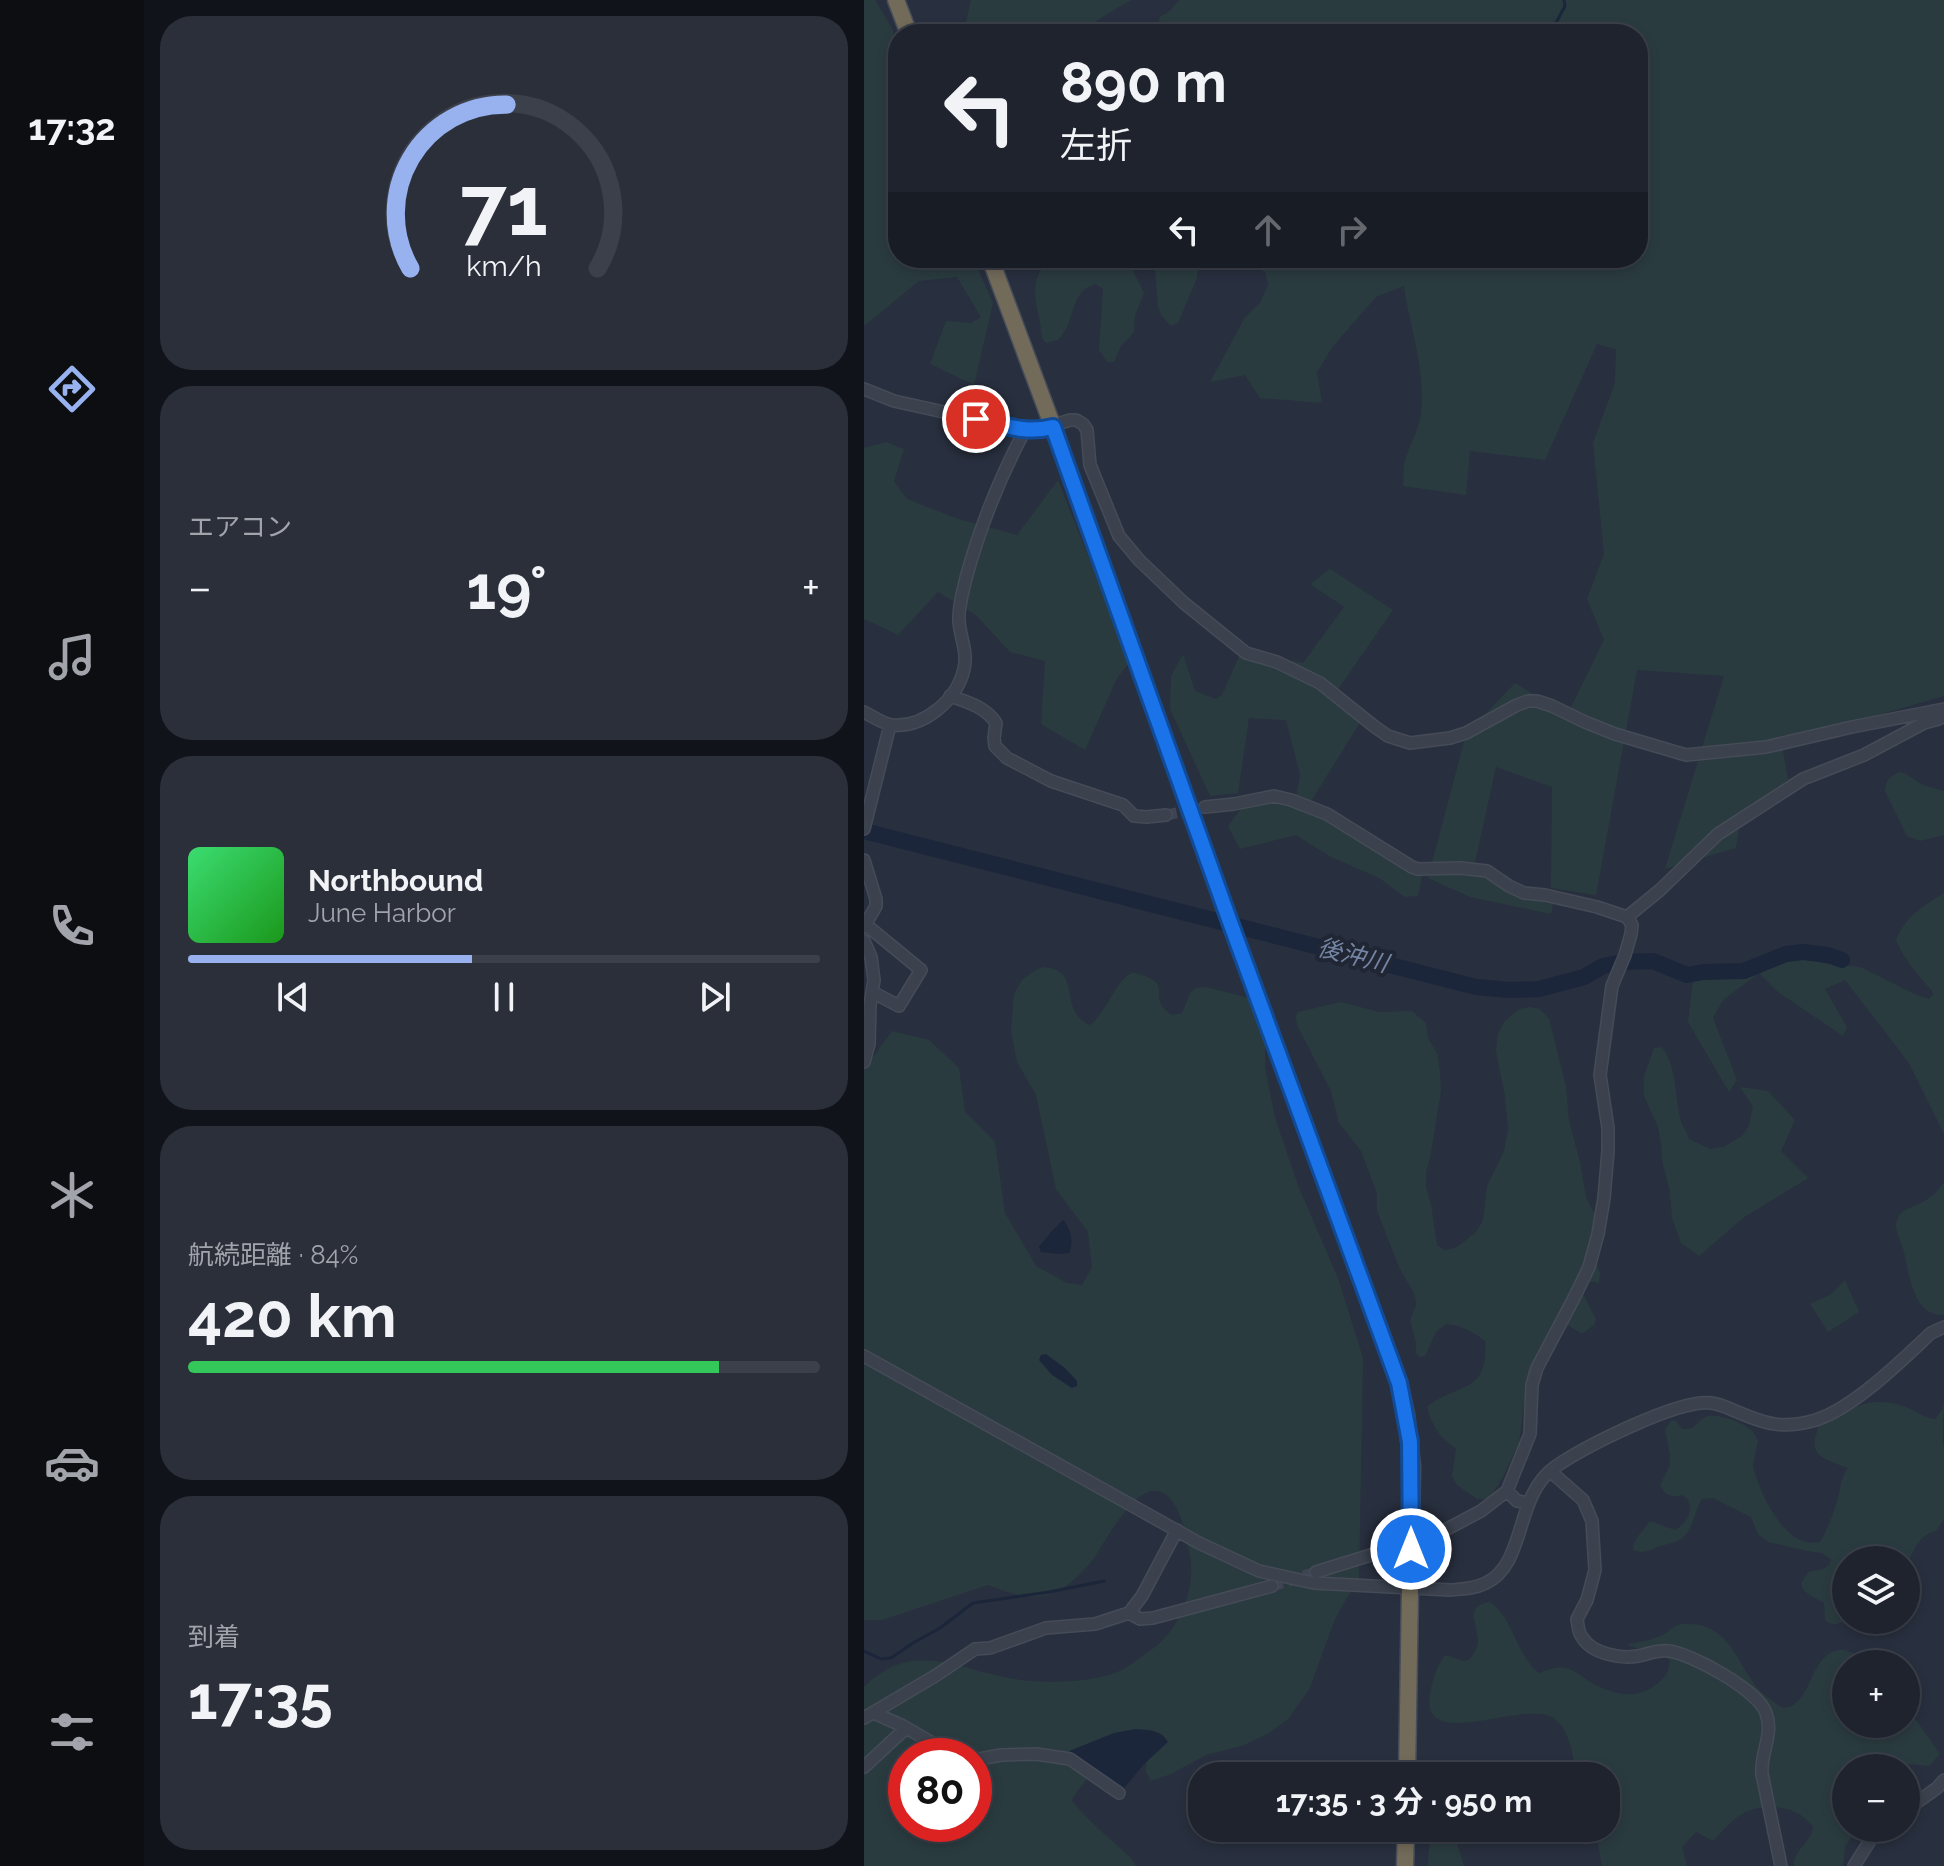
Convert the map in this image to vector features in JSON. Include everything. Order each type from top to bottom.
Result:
[{"type":"highway","points":[[896,0],[905,24]]},
{"type":"highway","points":[[994,268],[1399,1383],[1411,1454],[1407,1762]]},
{"type":"highway","points":[[1405,1866],[1406,1842]]},
{"type":"street","points":[[864,389],[894,401],[1025,430],[1053,427],[1070,420],[1083,424],[1087,430],[1090,465],[1119,536],[1139,560],[1184,603],[1246,653],[1277,662],[1320,683],[1388,736],[1410,743],[1466,733],[1528,701],[1552,706],[1615,734],[1686,755],[1766,747],[1933,710],[1944,712],[1939,719],[1924,723],[1864,755],[1803,779],[1718,834],[1627,917]]},
{"type":"street","points":[[864,712],[890,725],[911,722],[933,714],[950,696],[964,669],[965,651],[959,620],[967,576],[994,494],[1025,430]]},
{"type":"street","points":[[950,696],[991,715],[996,723],[995,746],[1007,758],[1051,781],[1123,805],[1134,816],[1166,815]]},
{"type":"street","points":[[865,826],[890,725]]},
{"type":"street","points":[[1205,807],[1274,796],[1291,800],[1327,814],[1412,867],[1487,871],[1524,893],[1597,907],[1627,917],[1632,925],[1612,986],[1600,1075],[1608,1128],[1604,1198],[1598,1234],[1583,1281],[1537,1368],[1532,1385],[1530,1434],[1507,1491],[1481,1511],[1430,1538]]},
{"type":"street","points":[[864,860],[876,899],[876,906],[865,925],[921,970],[899,1006],[872,992]]},
{"type":"street","points":[[864,941],[871,957],[874,980],[869,1044],[864,1062]]},
{"type":"street","points":[[864,1356],[1177,1530],[1259,1571],[1314,1583],[1450,1590],[1471,1588],[1497,1576],[1507,1564],[1528,1503],[1541,1480],[1550,1471],[1627,1427],[1695,1403],[1725,1406],[1768,1424],[1783,1426],[1815,1420],[1833,1413],[1860,1395],[1931,1333],[1944,1327]]},
{"type":"street","points":[[1550,1471],[1583,1500],[1592,1521],[1595,1570],[1587,1600],[1577,1619],[1582,1639],[1615,1656],[1638,1656],[1662,1650],[1680,1653],[1745,1689],[1763,1706],[1769,1729],[1762,1774],[1781,1866]]},
{"type":"street","points":[[1507,1491],[1517,1501],[1528,1503]]},
{"type":"street","points":[[869,1716],[975,1649],[990,1648],[1046,1628],[1095,1624],[1129,1613],[1142,1596],[1177,1530]]},
{"type":"street","points":[[1316,1572],[1400,1546]]},
{"type":"street","points":[[1129,1613],[1140,1619],[1153,1618],[1272,1586]]},
{"type":"street","points":[[869,1716],[906,1728],[924,1738]]},
{"type":"street","points":[[864,1767],[906,1728]]},
{"type":"street","points":[[992,1757],[1036,1754],[1070,1759],[1119,1793]]},
{"type":"street","points":[[1920,1800],[1944,1780]]},
{"type":"street","points":[[1854,1866],[1869,1842]]},
{"type":"shaded area","points":[[864,0],[875,0],[889,24],[888,268],[977,268],[993,303],[974,385],[930,364],[946,321],[971,323],[981,317],[957,277],[919,281],[864,326]]},
{"type":"shaded area","points":[[971,0],[1131,0],[1094,24],[965,24]]},
{"type":"shaded area","points":[[1179,0],[1944,0],[1944,696],[1781,739],[1788,780],[1741,812],[1736,848],[1665,869],[1724,676],[1637,670],[1596,895],[1551,888],[1552,787],[1496,767],[1474,867],[1512,894],[1554,899],[1551,914],[1470,897],[1428,878],[1466,734],[1515,683],[1567,715],[1604,640],[1587,599],[1604,554],[1593,443],[1615,383],[1616,349],[1597,344],[1545,460],[1470,451],[1466,495],[1403,486],[1405,461],[1420,420],[1422,398],[1404,286],[1376,297],[1333,346],[1317,372],[1322,403],[1260,398],[1245,375],[1210,382],[1244,319],[1260,303],[1268,285],[1265,272],[1256,268],[1648,268],[1648,24],[1158,24],[1160,17]]},
{"type":"shaded area","points":[[1042,268],[1132,268],[1144,293],[1135,315],[1134,332],[1121,346],[1114,362],[1107,362],[1099,350],[1103,289],[1096,284],[1083,291],[1066,329],[1058,340],[1046,343],[1042,338],[1036,304],[1037,280]]},
{"type":"shaded area","points":[[1155,268],[1198,268],[1178,323],[1171,326],[1158,306]]},
{"type":"shaded area","points":[[886,442],[904,449],[894,481],[907,499],[958,519],[1017,535],[1058,480],[1130,662],[1117,678],[1085,750],[1041,724],[1045,661],[1010,652],[976,615],[938,592],[898,635],[864,619],[864,448]]},
{"type":"shaded area","points":[[1330,569],[1393,610],[1337,691],[1361,721],[1308,806],[1422,875],[1418,896],[1405,897],[1379,878],[1331,857],[1296,835],[1240,849],[1228,826],[1251,796],[1292,798],[1297,794],[1300,774],[1286,720],[1249,718],[1238,793],[1210,796],[1170,709],[1171,676],[1183,654],[1195,691],[1216,699],[1222,695],[1240,654],[1216,631],[1220,625],[1259,654],[1303,663],[1344,607],[1310,584]]},
{"type":"shaded area","points":[[1899,772],[1923,785],[1944,791],[1944,835],[1920,841],[1907,836],[1885,791],[1889,779]]},
{"type":"shaded area","points":[[1944,893],[1944,1134],[1909,1063],[1845,980],[1825,989],[1847,1027],[1843,1036],[1778,992],[1759,973],[1723,1000],[1713,1018],[1737,1080],[1729,1092],[1688,1022],[1693,981],[1735,977],[1788,959],[1812,960],[1860,967],[1929,999],[1932,991],[1907,960],[1896,940],[1910,918]]},
{"type":"shaded area","points":[[1043,967],[1063,975],[1074,1010],[1089,1025],[1101,1014],[1127,975],[1133,973],[1156,983],[1162,1006],[1171,1015],[1182,1013],[1190,993],[1196,988],[1206,987],[1249,998],[1265,1037],[1265,1067],[1275,1118],[1299,1188],[1338,1278],[1363,1358],[1359,1581],[1335,1619],[1309,1690],[1288,1719],[1269,1733],[1244,1745],[1188,1762],[1171,1774],[1151,1781],[1146,1772],[1147,1756],[1089,1776],[1071,1800],[1136,1866],[864,1866],[864,1687],[869,1682],[884,1671],[910,1661],[940,1662],[1027,1681],[1067,1682],[1106,1676],[1125,1668],[1160,1643],[1178,1619],[1189,1591],[1191,1561],[1181,1519],[1167,1495],[1155,1491],[1143,1494],[1132,1504],[1090,1563],[1058,1590],[1036,1597],[988,1585],[882,1620],[864,1620],[864,1059],[874,1056],[892,1031],[929,1040],[959,1068],[965,1112],[995,1142],[1005,1213],[1036,1266],[1067,1283],[1082,1285],[1092,1267],[1088,1232],[1056,1189],[1036,1095],[1017,1062],[1011,1031],[1014,994],[1022,980]]},
{"type":"shaded area","points":[[1341,1002],[1379,1012],[1412,1011],[1426,1023],[1428,1038],[1438,1055],[1441,1091],[1426,1187],[1437,1245],[1445,1250],[1465,1241],[1483,1221],[1487,1186],[1504,1151],[1508,1129],[1496,1051],[1498,1034],[1504,1022],[1519,1009],[1540,1009],[1549,1019],[1566,1087],[1569,1121],[1586,1198],[1596,1216],[1594,1258],[1600,1273],[1599,1283],[1586,1281],[1581,1290],[1596,1319],[1594,1325],[1582,1334],[1568,1325],[1557,1324],[1528,1376],[1519,1443],[1489,1499],[1477,1499],[1457,1485],[1452,1476],[1456,1449],[1437,1431],[1427,1407],[1476,1379],[1482,1371],[1485,1341],[1467,1330],[1446,1324],[1436,1332],[1425,1356],[1420,1357],[1416,1353],[1410,1320],[1416,1305],[1415,1295],[1399,1267],[1377,1211],[1377,1193],[1361,1151],[1339,1123],[1331,1091],[1297,1025],[1298,1012]]},
{"type":"shaded area","points":[[1662,1047],[1671,1064],[1681,1121],[1689,1139],[1710,1149],[1723,1147],[1742,1136],[1749,1126],[1753,1106],[1740,1087],[1768,1091],[1795,1120],[1781,1151],[1808,1178],[1743,1218],[1699,1256],[1681,1243],[1672,1218],[1658,1127],[1644,1096],[1644,1076],[1654,1048]]},
{"type":"shaded area","points":[[1944,1182],[1944,1315],[1925,1309],[1914,1292],[1896,1225],[1902,1213],[1929,1198]]},
{"type":"shaded area","points":[[1845,1280],[1859,1312],[1828,1332],[1810,1304],[1830,1295]]},
{"type":"shaded area","points":[[1944,1401],[1944,1519],[1936,1531],[1925,1536],[1916,1546],[1832,1546],[1832,1624],[1825,1620],[1824,1603],[1807,1593],[1801,1584],[1808,1572],[1826,1567],[1831,1559],[1822,1553],[1768,1542],[1758,1534],[1751,1517],[1713,1498],[1702,1499],[1689,1530],[1681,1539],[1646,1552],[1633,1550],[1636,1539],[1649,1522],[1675,1530],[1683,1524],[1689,1512],[1687,1498],[1669,1495],[1660,1485],[1670,1465],[1665,1429],[1672,1420],[1682,1429],[1687,1429],[1705,1417],[1715,1416],[1750,1429],[1758,1440],[1754,1471],[1769,1507],[1796,1538],[1820,1542],[1848,1468],[1817,1453],[1815,1441],[1819,1425],[1875,1402],[1899,1405],[1935,1419]]},
{"type":"shaded area","points":[[1490,1602],[1498,1609],[1525,1657],[1539,1673],[1565,1668],[1598,1686],[1622,1694],[1646,1691],[1654,1686],[1665,1675],[1670,1661],[1660,1654],[1627,1644],[1659,1637],[1680,1625],[1697,1625],[1718,1633],[1757,1688],[1783,1708],[1794,1705],[1801,1698],[1820,1663],[1832,1652],[1832,1738],[1920,1738],[1920,1726],[1940,1754],[1929,1766],[1920,1765],[1920,1754],[1832,1754],[1832,1842],[1848,1842],[1843,1866],[1794,1866],[1796,1855],[1813,1827],[1799,1814],[1770,1807],[1742,1814],[1713,1841],[1696,1832],[1682,1847],[1687,1866],[1602,1866],[1598,1842],[1620,1842],[1620,1762],[1574,1762],[1562,1726],[1550,1716],[1536,1713],[1456,1723],[1441,1720],[1431,1712],[1431,1690],[1445,1655],[1464,1661],[1475,1652],[1478,1645],[1474,1612],[1482,1604]]},
{"type":"shaded area","points":[[1431,1842],[1456,1842],[1464,1866],[1428,1866]]},
{"type":"water","points":[[1063,1220],[1071,1236],[1069,1253],[1041,1252],[1039,1247]]},
{"type":"water","points":[[1046,1354],[1065,1368],[1077,1381],[1077,1386],[1072,1388],[1052,1375],[1039,1360],[1041,1355]]},
{"type":"water","points":[[1135,1729],[1158,1732],[1168,1742],[1144,1764],[1122,1791],[1069,1751],[1114,1733]]},
{"type":"waterway","points":[[1555,24],[1565,6],[1564,0]]},
{"type":"waterway","name":"後沖川","points":[[864,831],[1476,987],[1539,989],[1584,977],[1603,966],[1622,962],[1653,961],[1687,975],[1744,971],[1786,954],[1803,952],[1842,960]]},
{"type":"waterway","points":[[864,1651],[881,1659],[891,1658],[973,1603],[1104,1581]]},
{"type":"tunnel","points":[[1166,815],[1197,809]]},
{"type":"tunnel","points":[[1272,1586],[1316,1572]]},
{"type":"route","points":[[976,419],[1025,430],[1053,427],[1399,1383],[1412,1466],[1411,1549]]}]
